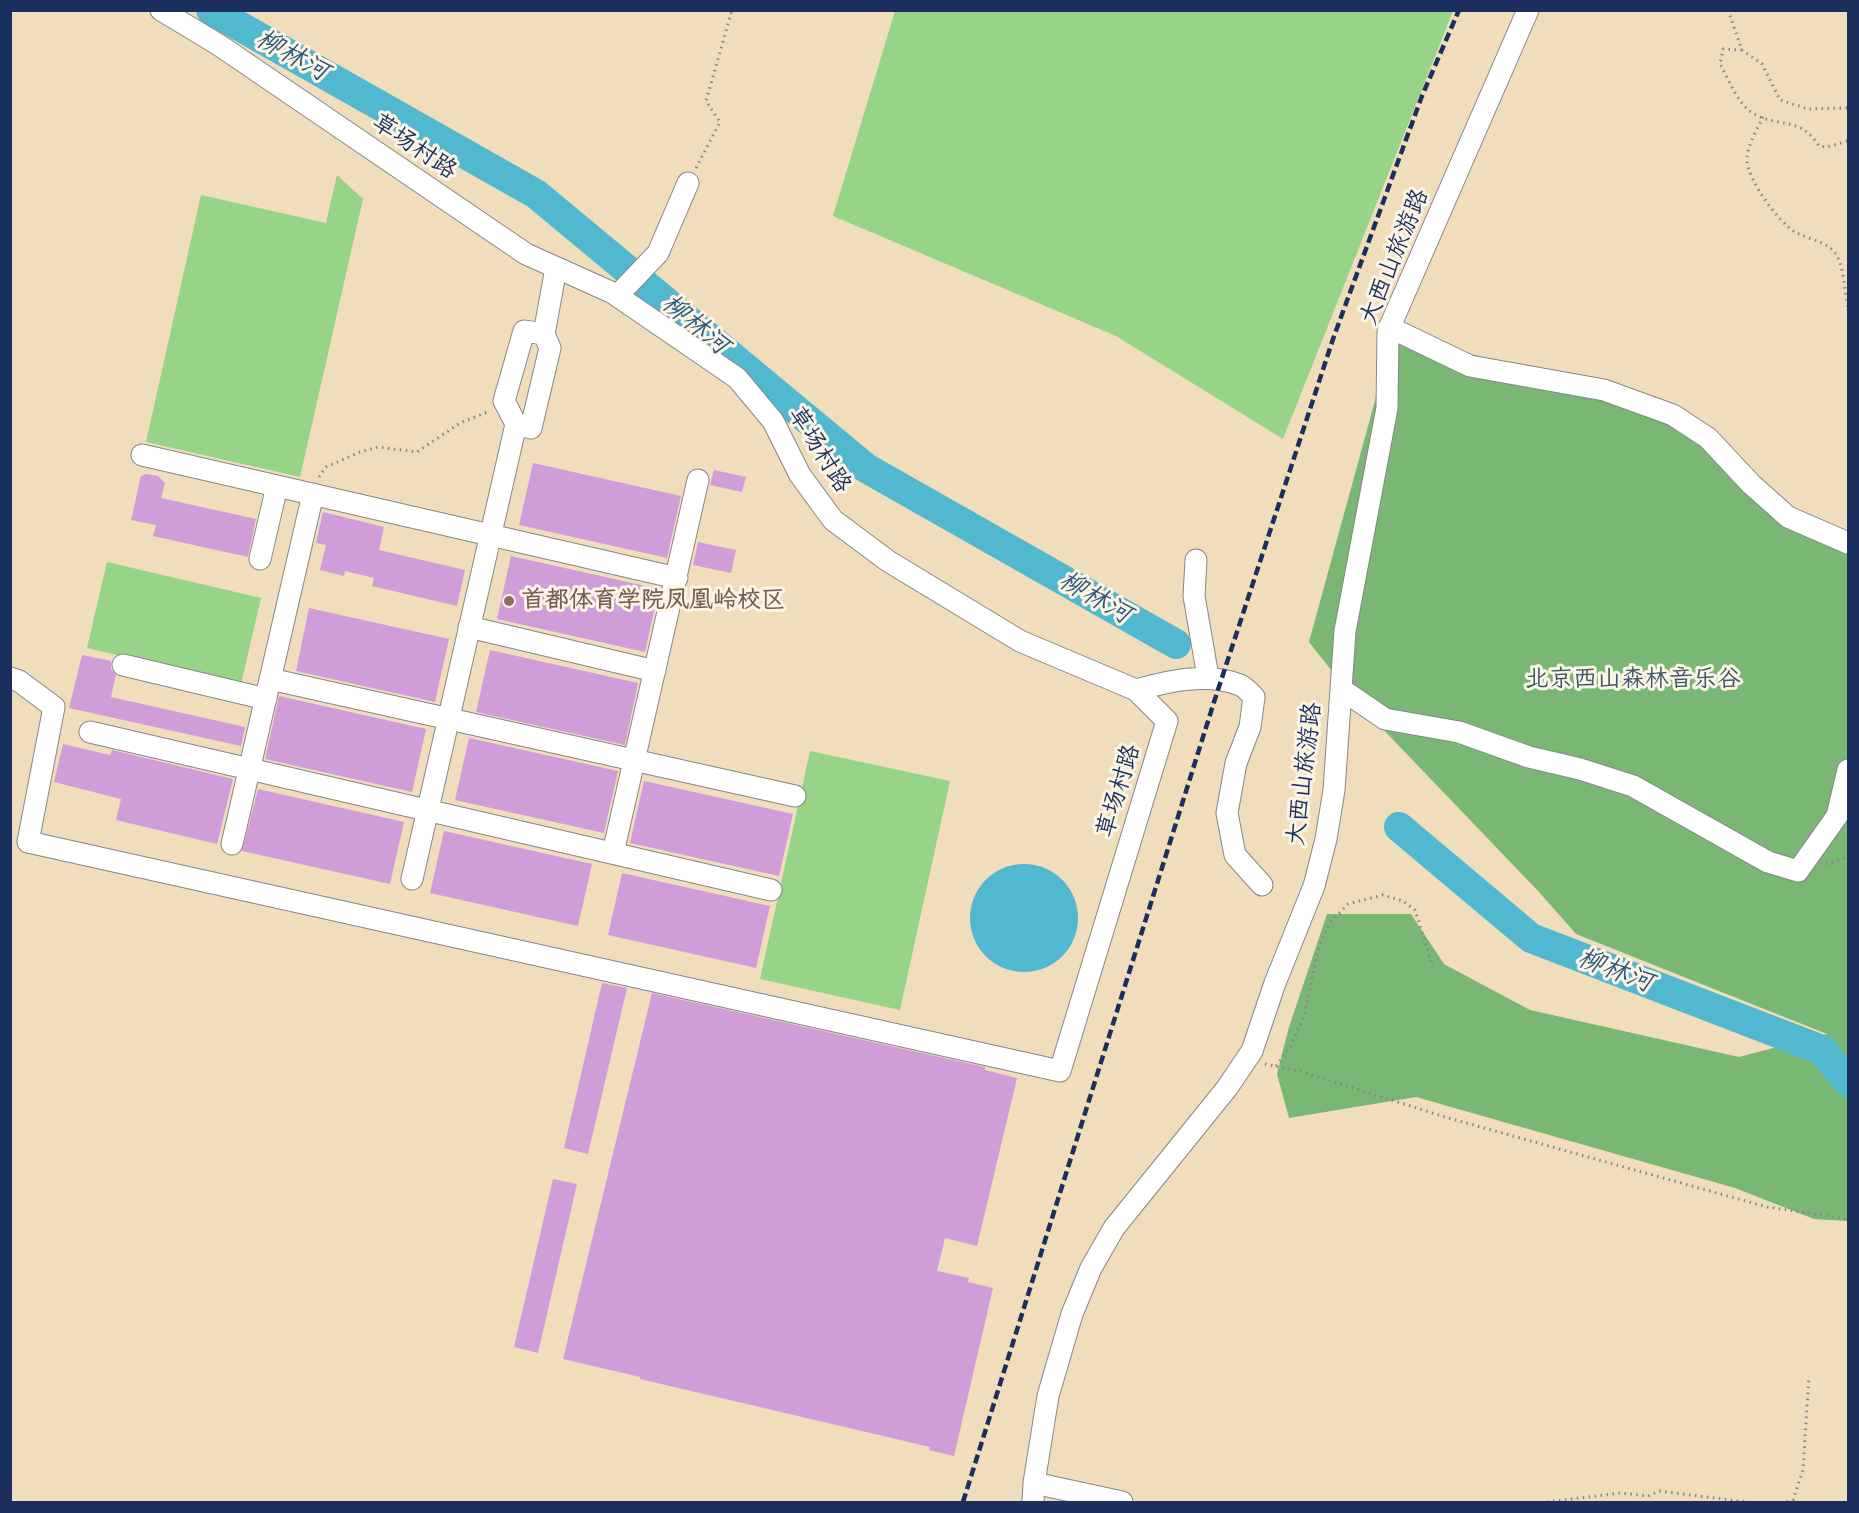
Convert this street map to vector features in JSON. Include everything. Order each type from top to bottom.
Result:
[{"type":"street","name":"草场村路","points":[[10,678],[19,681],[54,707],[28,842],[1060,1071],[1167,721],[1136,690],[1020,641],[888,561],[833,520],[800,475],[773,421],[737,378],[621,292],[556,268],[526,254],[219,45],[161,10]]},
{"type":"street","name":"大西山旅游路","points":[[1034,1493],[1048,1396],[1072,1314],[1091,1268],[1114,1228],[1227,1088],[1252,1051],[1275,983],[1314,886],[1326,839],[1334,790],[1345,631],[1387,408],[1388,331],[1528,10]]},
{"type":"street","points":[[621,292],[658,253],[688,183]]},
{"type":"street","points":[[516,424],[531,428],[550,348],[544,334],[556,268]]},
{"type":"street","points":[[1389,327],[1470,366],[1604,390],[1673,415],[1708,438],[1751,484],[1788,518],[1848,543]]},
{"type":"street","points":[[412,879],[516,424],[504,401],[524,331],[544,334]]},
{"type":"street","points":[[142,455],[677,578]]},
{"type":"street","points":[[613,853],[698,480]]},
{"type":"street","points":[[260,559],[277,486]]},
{"type":"street","points":[[232,844],[313,494]]},
{"type":"street","points":[[1196,560],[1194,596],[1208,677]]},
{"type":"street","points":[[469,627],[655,670]]},
{"type":"street","points":[[123,665],[448,719],[795,796]]},
{"type":"street","points":[[1136,690],[1161,683],[1208,677],[1242,685],[1254,697],[1251,727],[1236,763],[1227,813],[1235,855],[1262,885]]},
{"type":"street","points":[[1341,689],[1385,719],[1458,732],[1529,757],[1580,769],[1633,786],[1768,862],[1798,871],[1837,816],[1848,770]]},
{"type":"street","points":[[90,732],[771,890]]},
{"type":"street","points":[[1034,1493],[1122,1503]]},
{"type":"path","points":[[688,183],[720,122],[706,101],[732,10]]},
{"type":"path","points":[[1728,10],[1742,50]]},
{"type":"path","points":[[1848,108],[1808,109],[1780,100],[1762,64],[1742,50],[1724,49],[1720,64],[1743,104],[1754,114],[1796,126],[1811,134],[1819,146],[1827,147],[1848,141]]},
{"type":"path","points":[[1763,117],[1750,145],[1747,162],[1757,188],[1775,213],[1794,231],[1825,244],[1838,257],[1848,308]]},
{"type":"path","points":[[313,494],[317,481],[326,467],[378,447],[417,452],[460,423],[506,405]]},
{"type":"path","points":[[1275,1066],[1289,1049],[1304,1017],[1318,950],[1329,924],[1348,904],[1383,895],[1402,901],[1415,910],[1433,967]]},
{"type":"path","points":[[1245,1060],[1303,1072],[1445,1117],[1767,1207],[1848,1219]]},
{"type":"path","points":[[1787,1503],[1793,1500],[1803,1470],[1809,1376]]},
{"type":"path","points":[[1547,1503],[1621,1493],[1648,1496],[1659,1491],[1747,1503]]},
{"type":"green space","points":[[895,11],[1453,11],[1283,439],[1116,336],[833,216]]},
{"type":"green space","points":[[337,175],[363,199],[300,477],[146,442],[201,195],[326,223]]},
{"type":"green space","name":"北京西山森林音乐谷","points":[[1394,331],[1681,416],[1759,504],[1848,535],[1848,1221],[1814,1219],[1735,1188],[1416,1097],[1289,1118],[1277,1074],[1289,1027],[1327,914],[1411,914],[1444,964],[1530,1010],[1739,1057],[1827,1034],[1576,934],[1539,892],[1355,700],[1309,642]]},
{"type":"green space","points":[[107,562],[261,598],[241,684],[87,648]]},
{"type":"green space","points":[[810,751],[950,781],[900,1010],[760,979]]},
{"type":"water","points":[[1024,864],[1045,868],[1062,880],[1074,897],[1078,918],[1074,939],[1062,956],[1045,968],[1024,972],[1003,968],[986,956],[974,939],[970,918],[974,897],[986,880],[1003,868]]},
{"type":"building","points":[[533,463],[681,496],[667,558],[519,525]]},
{"type":"building","points":[[714,470],[746,477],[742,492],[710,485]]},
{"type":"building","points":[[146,474],[158,476],[165,483],[161,498],[256,519],[248,557],[153,536],[156,525],[131,520],[141,476]]},
{"type":"building","points":[[323,512],[384,527],[379,550],[465,570],[457,606],[372,586],[374,578],[345,571],[344,576],[320,570],[326,545],[316,543]]},
{"type":"building","points":[[698,542],[736,550],[731,573],[693,565]]},
{"type":"building","points":[[511,556],[659,589],[645,652],[497,619]]},
{"type":"building","points":[[309,608],[449,639],[435,702],[296,671]]},
{"type":"building","points":[[490,650],[638,683],[625,745],[476,712]]},
{"type":"building","points":[[82,655],[111,661],[111,669],[116,675],[111,697],[245,727],[241,746],[69,708]]},
{"type":"building","points":[[279,696],[426,729],[412,792],[265,759]]},
{"type":"building","points":[[469,738],[618,771],[604,833],[455,800]]},
{"type":"building","points":[[63,744],[110,755],[112,750],[233,779],[217,844],[116,820],[121,799],[54,782]]},
{"type":"building","points":[[644,781],[793,814],[779,876],[630,843]]},
{"type":"building","points":[[258,789],[404,822],[390,884],[242,851]]},
{"type":"building","points":[[444,831],[592,864],[578,926],[430,893]]},
{"type":"building","points":[[622,873],[770,906],[756,968],[608,935]]},
{"type":"building","points":[[602,983],[627,988],[588,1154],[564,1148]]},
{"type":"building","points":[[652,993],[985,1067],[985,1070],[1017,1078],[977,1246],[945,1238],[937,1271],[969,1278],[968,1282],[993,1288],[954,1456],[929,1450],[930,1447],[563,1359]]},
{"type":"building","points":[[553,1179],[577,1184],[538,1353],[514,1347]]},
{"type":"waterway","name":"柳林河","points":[[211,10],[536,194],[866,468],[1176,644]]},
{"type":"waterway","name":"柳林河","points":[[1399,827],[1531,938],[1822,1050],[1848,1082]]},
{"type":"railway","points":[[963,1502],[1214,702],[1333,339],[1422,96],[1459,10]]},
{"type":"place","name":"首都体育学院凤凰岭校区","points":[[509,601]]}]
